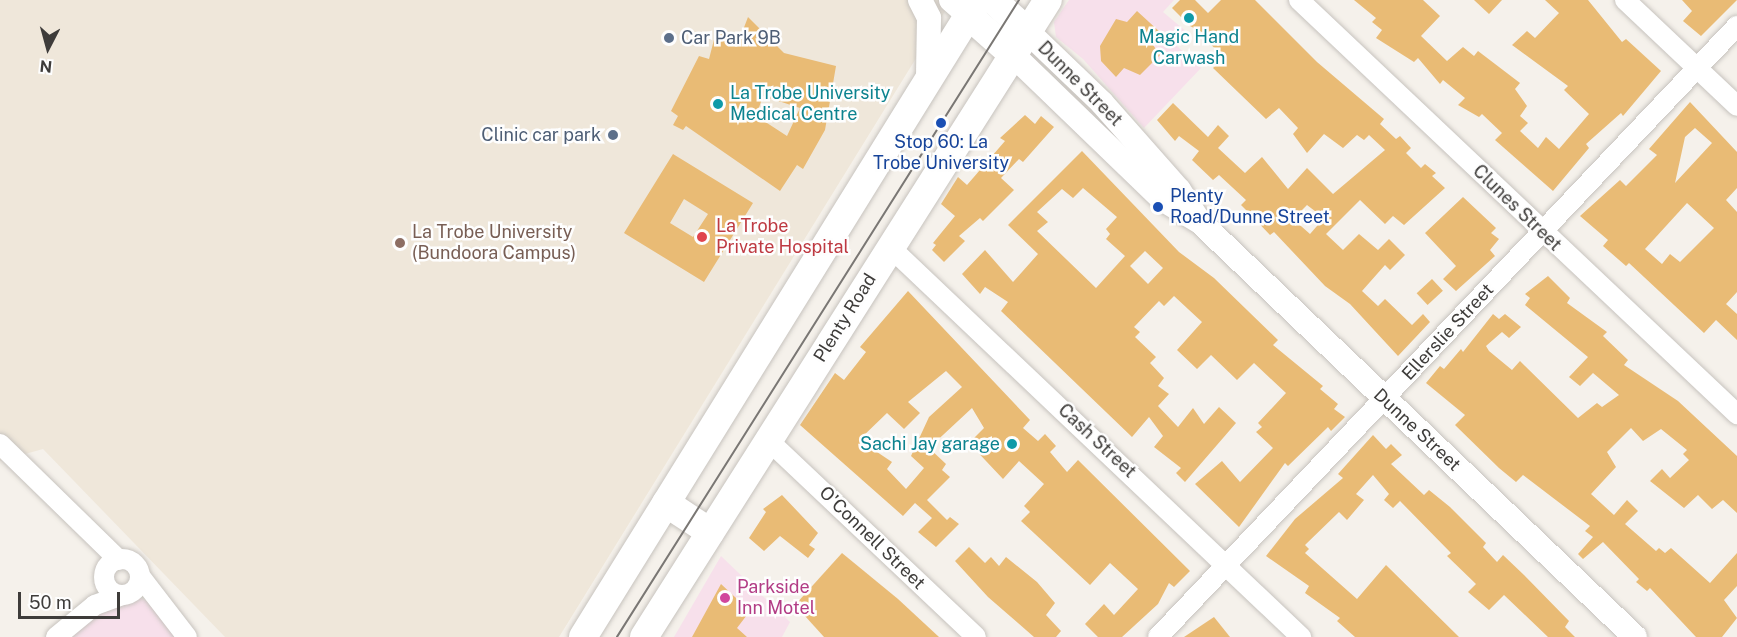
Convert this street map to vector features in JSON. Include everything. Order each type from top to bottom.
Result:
[{"type":"highway","points":[[993,0],[1018,42]]},
{"type":"highway","name":"Plenty Road","points":[[646,636],[1018,42],[1048,0]]},
{"type":"highway","points":[[583,637],[928,78],[966,5],[1018,42]]},
{"type":"highway","points":[[666,503],[710,532]]},
{"type":"main road","points":[[920,0],[929,18],[928,78]]},
{"type":"main road","name":"Dunne Street","points":[[1018,42],[1060,60],[1179,190],[1200,222],[1635,637]]},
{"type":"main road","name":"Dunne Street","points":[[1018,42],[1097,134],[1162,199],[1200,222]]},
{"type":"main road","points":[[1060,60],[1055,69],[1089,108],[1097,134]]},
{"type":"main road","points":[[1123,160],[1125,129]]},
{"type":"street","name":"Clunes Street","points":[[1299,0],[1541,232],[1737,414]]},
{"type":"street","points":[[1625,0],[1737,106]]},
{"type":"street","name":"Ellerslie Street","points":[[1158,637],[1737,26]]},
{"type":"street","name":"Cash Street","points":[[891,247],[1227,564],[1301,637]]},
{"type":"street","name":"O'Connell Street","points":[[768,440],[976,637]]},
{"type":"street","points":[[0,444],[98,541],[110,571],[131,588],[166,610],[187,637]]},
{"type":"street","points":[[110,571],[135,565],[131,588]]},
{"type":"street","points":[[95,605],[110,571]]},
{"type":"street","points":[[56,637],[95,605],[131,588]]},
{"type":"shaded area","name":"La Trobe University (Bundoora Campus)","points":[[0,0],[952,0],[559,637],[225,637],[43,449],[0,461]]},
{"type":"shaded area","points":[[1069,0],[1174,0],[1163,12],[1188,33],[1177,46],[1201,68],[1144,128],[1083,59],[1056,37],[1054,22]]},
{"type":"shaded area","name":"Parkside Inn Motel","points":[[721,556],[790,622],[782,637],[674,637]]},
{"type":"shaded area","points":[[130,593],[166,610],[187,637],[56,637]]},
{"type":"building","points":[[1180,0],[1195,0],[1208,13],[1221,0],[1255,0],[1317,62],[1384,119],[1380,124],[1396,139],[1400,136],[1411,148],[1406,153],[1421,168],[1425,164],[1436,173],[1432,176],[1445,188],[1404,225],[1393,216],[1385,224],[1360,200],[1326,234],[1343,250],[1359,234],[1378,250],[1389,239],[1405,255],[1390,270],[1385,265],[1362,291],[1378,306],[1385,299],[1412,325],[1423,314],[1430,322],[1398,356],[1350,304],[1325,286],[1274,232],[1270,235],[1241,205],[1246,200],[1219,175],[1213,180],[1192,160],[1199,151],[1179,136],[1175,141],[1157,120],[1173,103],[1208,137],[1218,125],[1229,136],[1218,148],[1245,173],[1262,157],[1288,189],[1307,168],[1333,194],[1385,150],[1369,135],[1364,140],[1357,135],[1343,148],[1324,134],[1307,153],[1293,134],[1298,128],[1279,108],[1266,119],[1213,68],[1224,57],[1205,39],[1208,35],[1190,26],[1172,8]],"holes":[[[1307,205],[1324,218],[1310,234],[1293,219]]]},
{"type":"building","points":[[1354,0],[1423,0],[1440,16],[1421,36],[1447,61],[1463,47],[1474,56],[1478,51],[1520,83],[1515,89],[1527,106],[1520,116],[1528,123],[1520,131],[1538,148],[1546,137],[1559,149],[1589,114],[1564,90],[1568,86],[1512,45],[1527,31],[1535,38],[1559,13],[1545,0],[1588,0],[1622,42],[1626,39],[1661,71],[1623,116],[1621,113],[1586,144],[1589,148],[1553,191],[1495,140],[1502,133],[1482,114],[1479,117],[1458,105],[1465,98],[1443,80],[1440,84],[1418,58],[1414,62],[1376,38],[1382,30],[1372,22],[1376,18]]},
{"type":"building","points":[[1474,0],[1502,0],[1489,14]]},
{"type":"building","points":[[1682,0],[1737,0],[1701,36],[1683,21],[1692,11]]},
{"type":"building","points":[[1137,11],[1161,33],[1151,42],[1160,55],[1140,75],[1124,68],[1116,77],[1101,61],[1100,46],[1116,19],[1127,22]]},
{"type":"building","name":"La Trobe University Medical Centre","points":[[748,17],[784,53],[836,66],[825,130],[803,169],[797,165],[780,191],[686,126],[683,130],[673,125],[678,116],[671,111],[699,56],[709,59],[716,32],[740,38]],"holes":[[[763,96],[800,108],[787,136],[756,116]]]},
{"type":"building","points":[[1690,102],[1737,152],[1737,188],[1726,200],[1737,212],[1737,292],[1726,304],[1737,314],[1737,340],[1716,320],[1704,333],[1629,263],[1626,266],[1603,246],[1608,240],[1580,216],[1620,180],[1626,186],[1657,155],[1649,149]],"holes":[[[1695,128],[1712,143],[1675,183],[1685,137]],[[1687,203],[1714,228],[1680,262],[1670,254],[1662,264],[1645,249]]]},
{"type":"building","points":[[1025,115],[1035,124],[1041,116],[1054,127],[1023,162],[1019,159],[1001,178],[1014,190],[983,221],[980,218],[959,236],[965,241],[944,262],[932,250],[936,245],[933,243],[955,216],[941,204],[958,177],[967,185],[1005,141],[1000,138]]},
{"type":"building","points":[[1082,151],[1179,252],[1214,278],[1278,340],[1273,345],[1323,386],[1320,389],[1338,404],[1334,409],[1345,417],[1331,431],[1328,427],[1288,466],[1285,463],[1239,527],[1195,484],[1222,461],[1240,482],[1273,448],[1256,432],[1262,427],[1258,423],[1286,393],[1254,363],[1237,380],[1211,355],[1197,369],[1177,350],[1202,322],[1174,296],[1164,306],[1159,301],[1134,327],[1140,332],[1135,337],[1156,357],[1150,363],[1164,378],[1158,386],[1169,394],[1158,406],[1178,427],[1193,408],[1204,424],[1219,407],[1236,423],[1185,482],[1176,473],[1181,468],[1154,447],[1163,436],[1149,417],[1132,437],[1001,311],[1008,302],[985,287],[980,294],[962,274],[985,250],[1013,282],[1038,254],[1008,225]],"holes":[[[1083,188],[1117,217],[1106,229],[1110,234],[1106,239],[1125,256],[1096,288],[1037,231],[1048,222],[1037,212],[1062,189],[1073,198]],[[1145,251],[1163,268],[1148,284],[1130,266]]]},
{"type":"building","name":"La Trobe Private Hospital","points":[[673,154],[753,203],[704,282],[624,233]],"holes":[[[684,199],[708,214],[693,237],[670,223]]]},
{"type":"building","points":[[1463,197],[1496,228],[1491,233],[1499,239],[1490,250],[1495,256],[1456,291],[1443,279],[1456,266],[1425,233]]},
{"type":"building","points":[[1548,276],[1570,298],[1567,303],[1607,332],[1603,336],[1628,360],[1624,365],[1678,401],[1737,456],[1737,513],[1723,500],[1712,509],[1698,495],[1684,508],[1650,481],[1662,469],[1670,478],[1689,460],[1683,454],[1687,450],[1661,429],[1643,441],[1631,428],[1607,452],[1616,467],[1591,494],[1614,515],[1627,500],[1638,511],[1625,524],[1656,551],[1659,548],[1665,553],[1671,548],[1710,583],[1737,553],[1737,586],[1724,600],[1737,618],[1722,637],[1696,637],[1650,588],[1647,591],[1636,582],[1639,579],[1603,542],[1583,559],[1578,554],[1593,537],[1585,531],[1590,526],[1523,475],[1516,482],[1499,468],[1455,425],[1465,415],[1426,383],[1440,366],[1444,369],[1461,349],[1463,352],[1493,314],[1499,319],[1505,314],[1521,327],[1509,338],[1502,332],[1486,346],[1489,351],[1512,370],[1520,361],[1578,418],[1597,403],[1602,407],[1619,395],[1593,373],[1580,386],[1569,377],[1588,357],[1525,305],[1530,298],[1525,294]]},
{"type":"building","points":[[1432,279],[1443,291],[1428,305],[1417,293]]},
{"type":"building","points":[[908,291],[1030,420],[1023,428],[1038,441],[1045,434],[1056,446],[1050,452],[1067,472],[1078,460],[1190,571],[1174,587],[1169,583],[1158,604],[1122,637],[1098,637],[1085,624],[1104,604],[1114,615],[1138,589],[1110,563],[1090,585],[1021,521],[1030,512],[1024,506],[1044,484],[1019,461],[1003,479],[969,443],[984,428],[972,408],[929,448],[946,464],[942,470],[950,477],[927,500],[947,520],[950,517],[959,524],[936,547],[918,532],[932,518],[915,503],[903,516],[800,425],[835,373],[844,380],[866,352],[860,347]],"holes":[[[946,371],[962,387],[929,417],[911,456],[924,468],[906,489],[887,469],[892,462],[859,440],[887,413],[904,429],[920,413],[908,402]]]},
{"type":"building","points":[[1373,435],[1386,449],[1391,444],[1402,455],[1391,464],[1424,495],[1429,490],[1450,507],[1486,543],[1483,547],[1497,562],[1503,555],[1524,575],[1569,621],[1565,627],[1575,637],[1548,637],[1504,595],[1489,610],[1468,592],[1476,584],[1447,556],[1451,553],[1400,501],[1393,508],[1384,500],[1389,494],[1373,475],[1356,494],[1364,500],[1347,520],[1339,512],[1305,545],[1309,549],[1305,553],[1357,599],[1386,565],[1459,637],[1355,637],[1337,621],[1340,618],[1305,593],[1309,586],[1266,556],[1295,519],[1343,478],[1338,474]]},
{"type":"building","points":[[782,495],[818,533],[809,545],[815,549],[808,558],[780,536],[764,551],[749,538],[766,512],[763,509]]},
{"type":"building","points":[[969,547],[985,563],[991,557],[999,566],[1006,557],[1037,582],[1055,603],[1046,615],[1061,631],[1056,637],[1034,637],[988,597],[955,561]]},
{"type":"building","points":[[842,553],[898,599],[939,637],[824,637],[795,605]]},
{"type":"building","name":"Parkside Inn Motel","points":[[721,584],[750,611],[737,628],[747,637],[692,637]]},
{"type":"building","points":[[1214,617],[1230,637],[1184,637]]},
{"type":"tram line","points":[[617,637],[1019,0]]},
{"type":"place","name":"Magic Hand Carwash","points":[[1189,18]]},
{"type":"place","name":"Car Park 9B","points":[[669,38]]},
{"type":"place","name":"La Trobe University Medical Centre","points":[[718,104]]},
{"type":"place","name":"Stop 60: La Trobe University","points":[[941,123]]},
{"type":"place","name":"Clinic car park","points":[[613,135]]},
{"type":"place","name":"Plenty Road/Dunne Street","points":[[1158,207]]},
{"type":"place","name":"La Trobe Private Hospital","points":[[702,237]]},
{"type":"place","name":"La Trobe University (Bundoora Campus)","points":[[400,243]]},
{"type":"place","name":"Sachi Jay garage","points":[[1012,444]]},
{"type":"place","name":"Parkside Inn Motel","points":[[725,598]]}]
